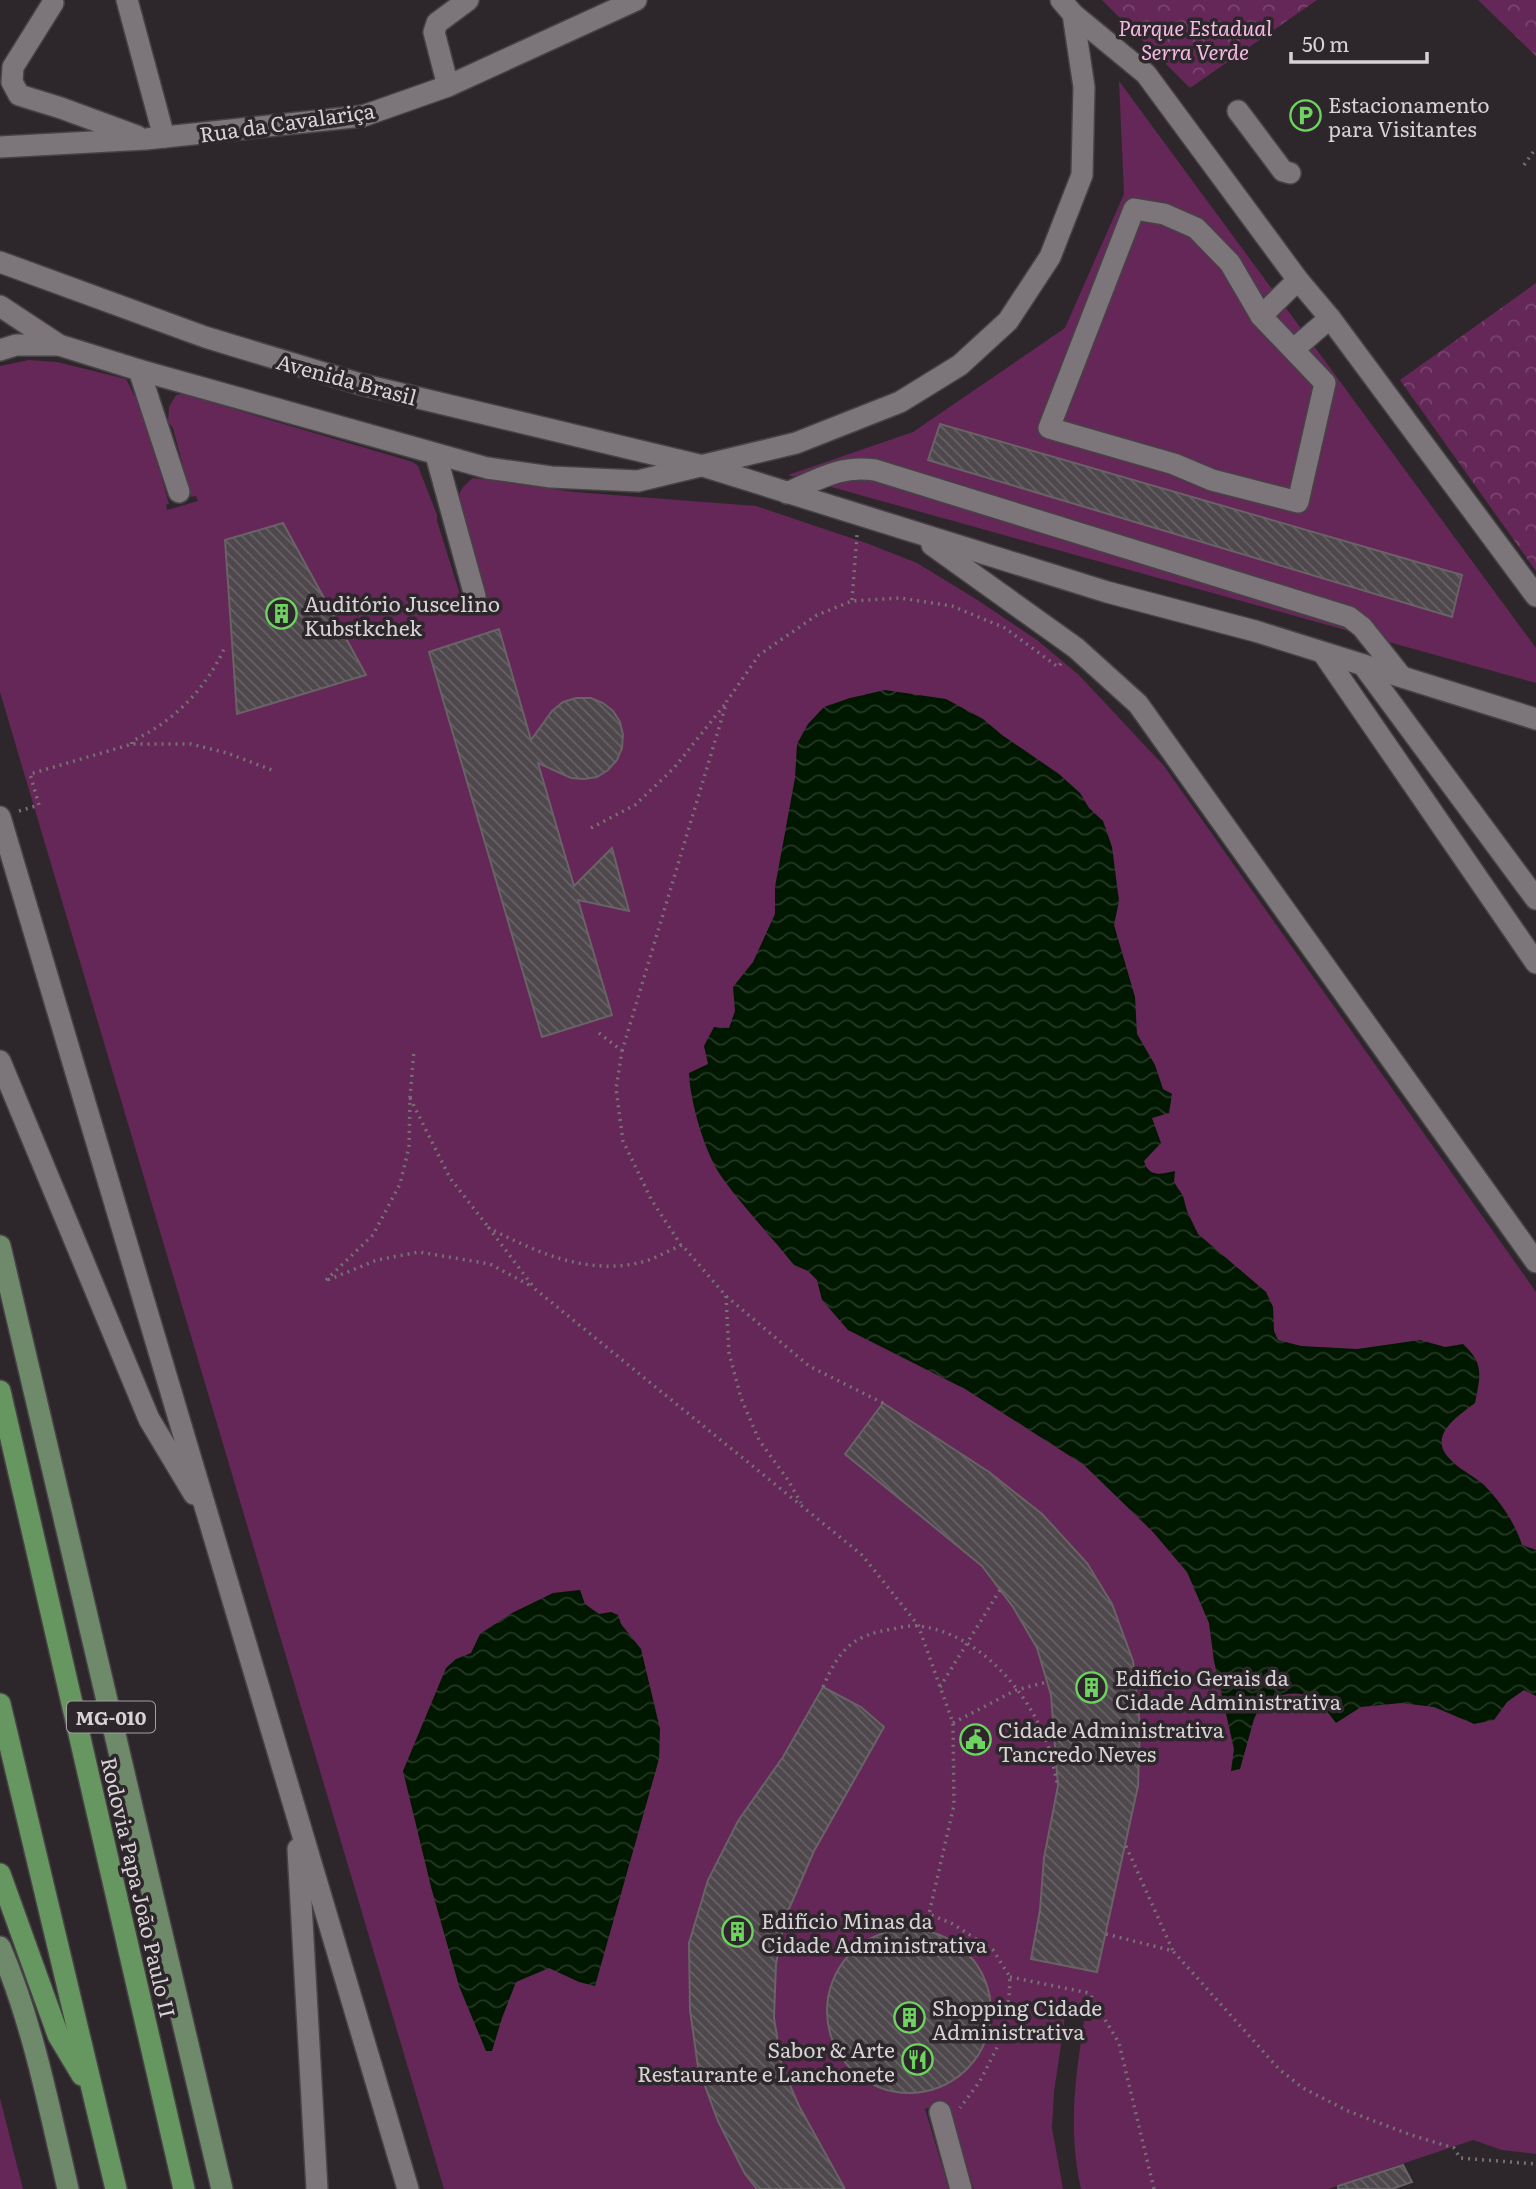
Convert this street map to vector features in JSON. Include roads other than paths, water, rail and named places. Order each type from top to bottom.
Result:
[{"type":"highway","name":"Rodovia Papa João Paulo II","points":[[0,1391],[184,2189]]},
{"type":"highway","points":[[0,1704],[116,2189]]},
{"type":"highway","points":[[0,1874],[58,2035],[94,2094]]},
{"type":"main road","name":"MG-010","points":[[0,1246],[222,2189]]},
{"type":"main road","points":[[0,1947],[34,2040],[68,2189]]},
{"type":"street","points":[[53,3],[13,67],[12,82],[19,95],[155,138],[127,0]]},
{"type":"street","points":[[448,86],[442,72],[434,32],[437,23],[468,0]]},
{"type":"street","name":"Rua da Cavalariça","points":[[0,148],[155,138],[363,116],[448,86],[636,0]]},
{"type":"street","points":[[1067,7],[1146,74],[1536,596]]},
{"type":"street","points":[[0,306],[59,345],[487,468],[551,477],[638,481],[796,443],[900,402],[960,365],[1007,321],[1050,257],[1082,175],[1084,87],[1067,7]]},
{"type":"street","points":[[1238,111],[1283,171],[1290,173]]},
{"type":"street","points":[[1134,209],[1164,214],[1196,228],[1230,263],[1261,316],[1325,383],[1298,502],[1212,480],[1174,464],[1049,428],[1134,209]]},
{"type":"street","name":"Avenida Brasil","points":[[0,262],[205,337],[360,384],[703,466],[1107,592],[1255,631],[1536,719]]},
{"type":"street","points":[[1261,316],[1298,280]]},
{"type":"street","points":[[1294,349],[1330,317]]},
{"type":"street","points":[[0,350],[16,345],[59,345]]},
{"type":"street","points":[[139,370],[179,492]]},
{"type":"street","points":[[436,455],[475,596]]},
{"type":"street","points":[[787,492],[842,470],[855,467],[875,470],[1349,617],[1362,627],[1401,677]]},
{"type":"street","points":[[916,533],[1076,648],[1138,704],[1536,1262]]},
{"type":"street","points":[[1323,653],[1536,963]]},
{"type":"street","points":[[1363,666],[1536,899]]},
{"type":"street","points":[[0,817],[408,2189]]},
{"type":"street","points":[[0,1061],[149,1419],[211,1523]]},
{"type":"street","points":[[297,1819],[317,2189]]},
{"type":"street","points":[[941,2118],[961,2189]]},
{"type":"water","points":[[885,690],[946,699],[983,719],[1059,774],[1080,793],[1089,808],[1103,821],[1112,847],[1119,901],[1114,925],[1135,997],[1137,1034],[1155,1065],[1163,1089],[1172,1094],[1169,1113],[1152,1118],[1161,1143],[1144,1161],[1152,1172],[1160,1174],[1175,1171],[1174,1182],[1183,1196],[1198,1234],[1266,1292],[1273,1307],[1274,1331],[1278,1340],[1301,1346],[1357,1349],[1420,1340],[1445,1347],[1463,1344],[1475,1358],[1479,1378],[1475,1403],[1446,1429],[1442,1445],[1453,1462],[1484,1485],[1496,1498],[1522,1545],[1536,1550],[1536,1696],[1524,1690],[1507,1702],[1494,1720],[1474,1724],[1434,1707],[1401,1703],[1361,1707],[1336,1723],[1313,1698],[1297,1694],[1276,1696],[1263,1700],[1254,1719],[1240,1769],[1231,1771],[1234,1749],[1214,1661],[1209,1623],[1187,1572],[1153,1532],[1084,1465],[965,1389],[848,1330],[822,1300],[817,1280],[808,1271],[794,1265],[721,1176],[699,1127],[689,1073],[708,1064],[704,1046],[714,1027],[729,1028],[735,1011],[733,987],[753,962],[775,914],[775,887],[795,778],[797,744],[808,724],[824,707]]},
{"type":"water","points":[[580,1590],[585,1604],[599,1614],[611,1612],[618,1615],[621,1624],[641,1649],[660,1729],[659,1759],[595,1986],[579,1982],[549,1968],[516,1982],[492,2051],[486,2051],[459,1986],[431,1887],[403,1771],[446,1668],[456,1659],[471,1653],[480,1634],[512,1613],[553,1593]]},
{"type":"place","name":"Estacionamento para Visitantes","points":[[1305,115]]},
{"type":"place","name":"Auditório Juscelino Kubstkchek","points":[[281,614]]},
{"type":"place","name":"Edifício Gerais da Cidade Administrativa","points":[[1092,1688]]},
{"type":"place","name":"Cidade Administrativa Tancredo Neves","points":[[975,1740]]},
{"type":"place","name":"Edifício Minas da Cidade Administrativa","points":[[738,1931]]},
{"type":"place","name":"Shopping Cidade Administrativa","points":[[909,2018]]},
{"type":"place","name":"Sabor & Arte Restaurante e Lanchonete","points":[[918,2060]]},
{"type":"park label","name":"Parque Estadual Serra Verde","points":[[1195,38]]}]
